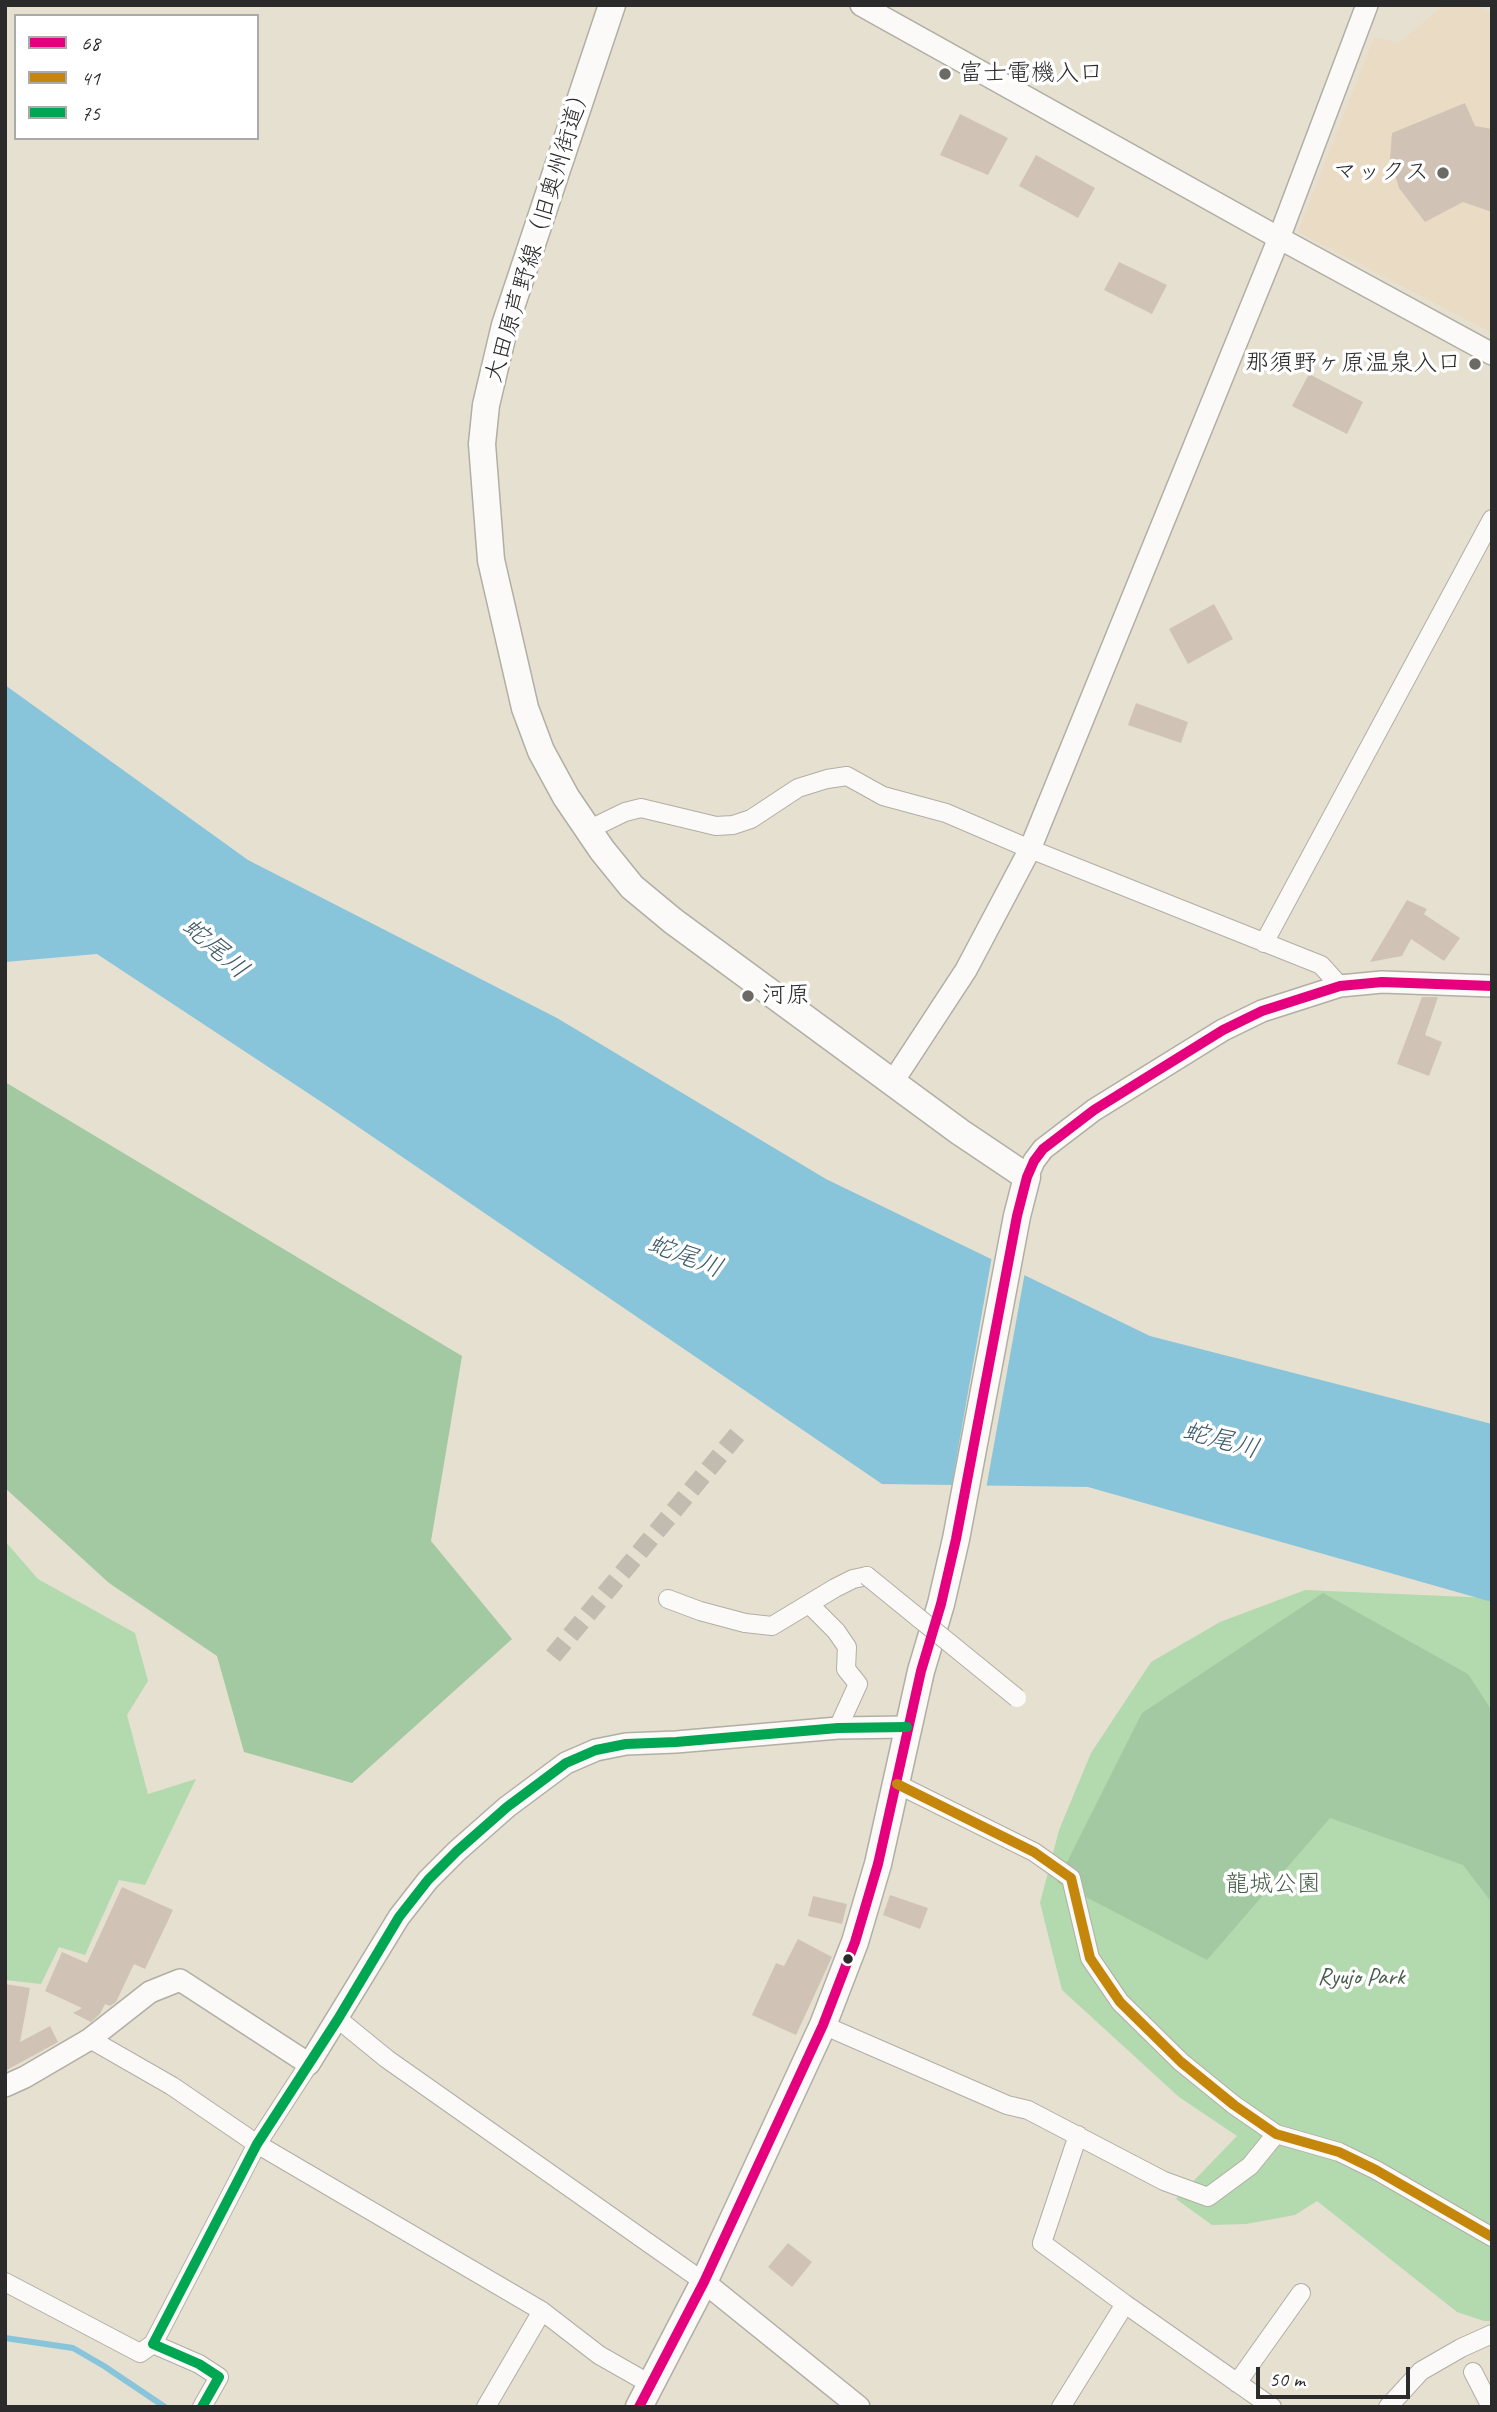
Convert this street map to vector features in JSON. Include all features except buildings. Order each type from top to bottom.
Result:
[{"type":"main road","name":"大田原芦野線（旧奥州街道）","points":[[611,5],[544,215],[505,325],[486,405],[482,444],[491,560],[525,708],[541,751],[566,797],[632,887],[673,921],[892,1083],[1027,1177]]},
{"type":"main road","points":[[644,2395],[704,2282],[823,2025],[855,1942],[878,1864],[907,1727],[956,1539],[1017,1216],[1027,1177]]},
{"type":"street","points":[[861,5],[1492,354]]},
{"type":"street","points":[[892,1083],[966,970],[1030,849],[1279,238],[1367,5]]},
{"type":"street","points":[[1264,943],[1492,519]]},
{"type":"street","points":[[588,830],[625,812],[641,808],[716,826],[733,825],[751,819],[798,788],[847,776],[883,796],[946,813],[1321,965],[1340,986]]},
{"type":"street","points":[[1027,1177],[1034,1161],[1064,1132],[1170,1062],[1223,1030],[1262,1011],[1340,986],[1382,982],[1492,986]]},
{"type":"street","points":[[668,1599],[746,1623],[772,1626],[853,1579],[867,1577],[1017,1698]]},
{"type":"street","points":[[810,1605],[836,1631],[847,1647],[846,1669],[858,1684],[838,1728]]},
{"type":"street","points":[[5,2282],[140,2353],[153,2344],[257,2144],[338,2019],[398,1917],[428,1880],[506,1807],[565,1763],[596,1750],[626,1744],[838,1728],[907,1727]]},
{"type":"street","points":[[897,1783],[1034,1852],[1071,1878],[1090,1958],[1120,2003],[1181,2062],[1234,2105],[1276,2134],[1339,2152],[1492,2237]]},
{"type":"street","points":[[5,2086],[90,2039],[150,1992],[180,1980],[309,2064]]},
{"type":"street","points":[[338,2019],[387,2059],[704,2282],[859,2407]]},
{"type":"street","points":[[823,2025],[1007,2105],[1028,2110],[1164,2181],[1208,2197],[1250,2166],[1276,2134]]},
{"type":"street","points":[[90,2039],[172,2085],[257,2144],[542,2311],[599,2355],[644,2395]]},
{"type":"street","points":[[1078,2135],[1042,2243],[1272,2407]]},
{"type":"street","points":[[1237,2383],[1301,2293]]},
{"type":"street","points":[[1060,2407],[1125,2304]]},
{"type":"street","points":[[486,2407],[542,2311]]},
{"type":"street","points":[[1388,2407],[1421,2371],[1492,2334]]},
{"type":"street","points":[[153,2344],[199,2364],[219,2377],[202,2407]]},
{"type":"street","points":[[1473,2372],[1491,2407]]},
{"type":"shaded area","points":[[1443,5],[1479,5],[1492,15],[1492,333],[1298,232],[1374,37],[1399,43]]},
{"type":"green space","points":[[5,1082],[462,1356],[431,1541],[512,1639],[352,1783],[244,1752],[217,1656],[109,1583],[5,1488]]},
{"type":"green space","points":[[5,1541],[38,1579],[135,1633],[148,1681],[127,1715],[148,1794],[196,1779],[145,1885],[119,1880],[85,1955],[59,1947],[41,1984],[5,1980]]},
{"type":"green space","name":"龍城公園","points":[[1305,1590],[1492,1598],[1492,2321],[1457,2312],[1317,2201],[1295,2215],[1246,2224],[1212,2225],[1176,2199],[1237,2136],[1179,2097],[1062,1990],[1040,1903],[1059,1830],[1091,1753],[1151,1662],[1220,1622]]},
{"type":"green space","points":[[1323,1593],[1468,1674],[1492,1711],[1492,1903],[1463,1865],[1330,1818],[1207,1960],[1057,1882],[1142,1713]]},
{"type":"water","name":"蛇尾川","points":[[5,685],[248,860],[557,1018],[826,1179],[1150,1336],[1492,1424],[1492,1602],[1088,1487],[882,1484],[326,1105],[97,954],[5,962]]},
{"type":"pier","points":[[992,1256],[1025,1272],[986,1489],[951,1489]]},
{"type":"waterway","points":[[5,2338],[73,2348],[165,2407]]},
{"type":"tunnel","points":[[553,1656],[741,1430]]},
{"type":"transit line","name":"68","points":[[639,2407],[704,2282],[823,2025],[855,1942],[878,1864],[921,1671],[941,1604],[956,1539],[1017,1216],[1034,1161],[1043,1149],[1094,1110],[1223,1030],[1262,1011],[1340,986],[1382,982],[1492,986]]},
{"type":"transit line","name":"75","points":[[202,2407],[219,2377],[199,2364],[153,2344],[257,2144],[338,2019],[399,1917],[428,1880],[457,1851],[507,1807],[566,1763],[596,1750],[626,1744],[838,1728],[907,1727]]},
{"type":"transit line","name":"41","points":[[897,1784],[1034,1852],[1071,1878],[1090,1958],[1120,2002],[1181,2062],[1234,2105],[1276,2134],[1339,2152],[1376,2170],[1492,2237]]},
{"type":"place","name":"富士電機入口","points":[[945,74]]},
{"type":"place","name":"マックス","points":[[1443,173]]},
{"type":"place","name":"那須野ヶ原温泉入口","points":[[1475,364]]},
{"type":"place","name":"河原","points":[[748,996]]},
{"type":"park label","name":"Ryujo Park","points":[[1361,1978]]}]
